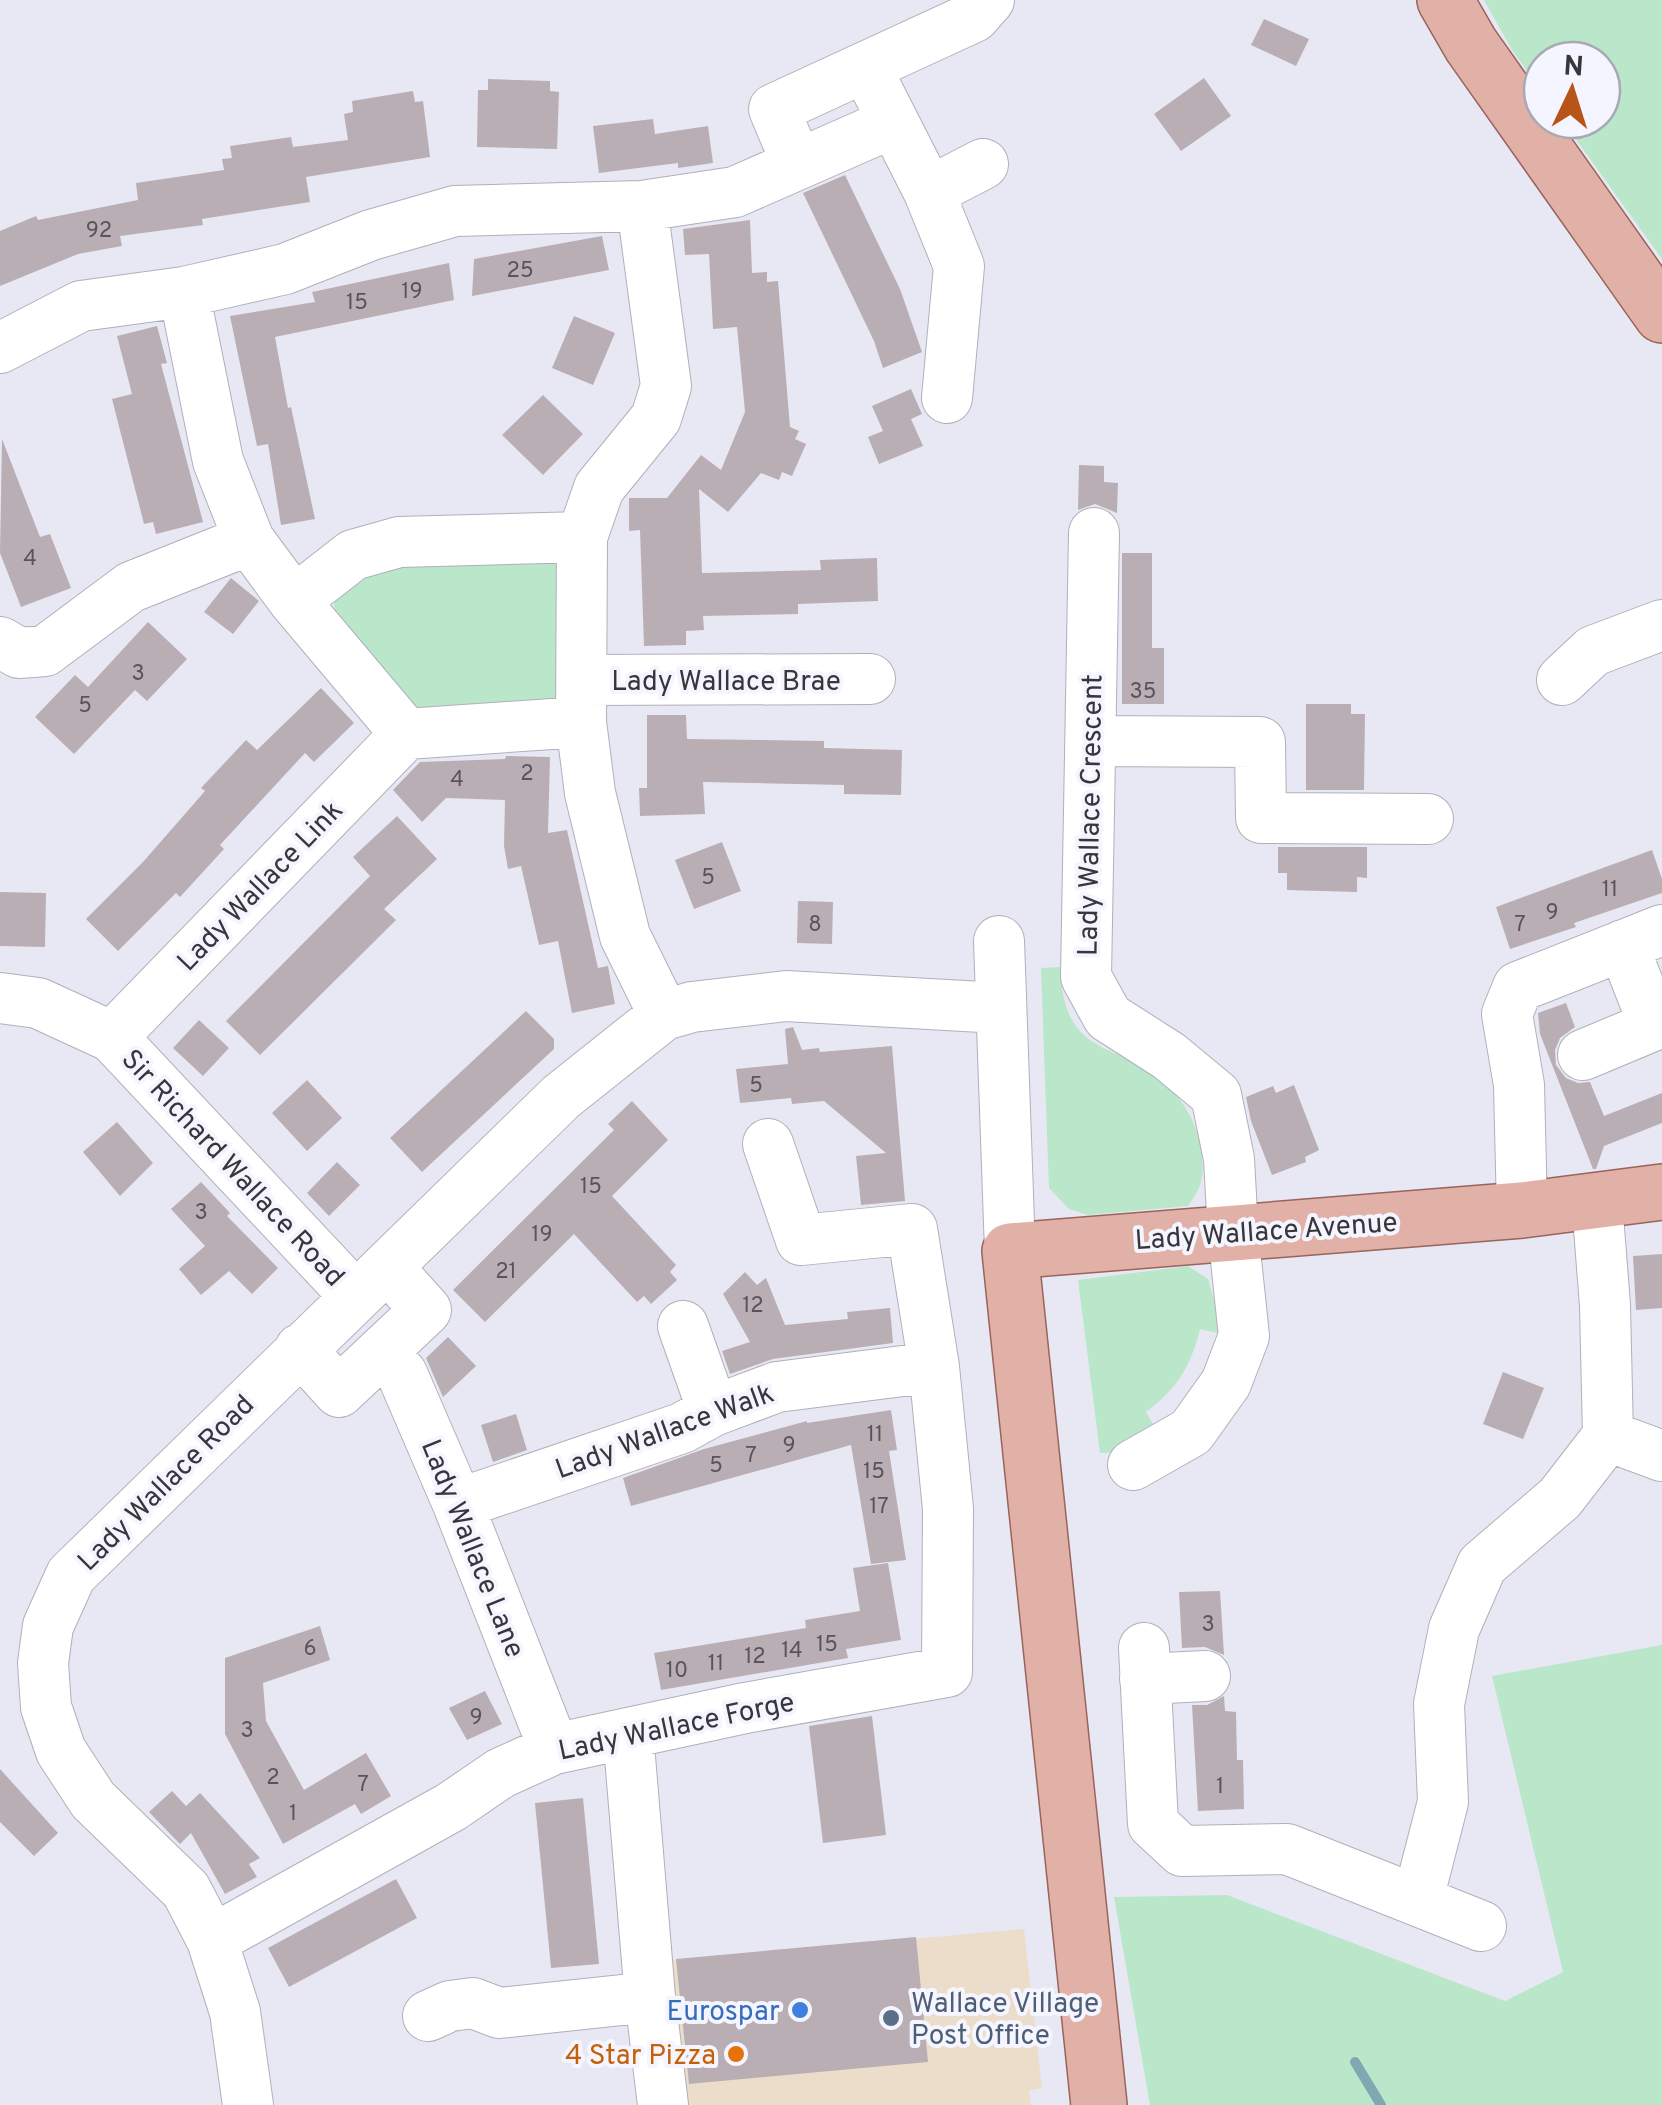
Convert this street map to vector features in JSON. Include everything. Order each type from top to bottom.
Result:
[{"type":"main road","points":[[1445,0],[1471,45],[1662,315]]},
{"type":"main road","name":"Lady Wallace Avenue","points":[[1010,1251],[1522,1210],[1662,1192]]},
{"type":"main road","points":[[1010,1251],[1099,2105]]},
{"type":"street","points":[[796,164],[774,109],[974,17],[989,0]]},
{"type":"street","points":[[866,68],[929,192],[959,266],[947,398]]},
{"type":"street","points":[[0,348],[81,306],[184,292],[285,269],[372,235],[455,210],[642,206],[735,192],[892,122]]},
{"type":"street","points":[[929,192],[983,164]]},
{"type":"street","name":"Lady Wallace Brae","points":[[642,206],[666,386],[656,418],[599,488],[582,537],[582,701],[590,793],[625,936],[664,1015]]},
{"type":"street","points":[[184,292],[218,461],[249,540],[294,602],[406,734],[582,701]]},
{"type":"street","name":"Lady Wallace Crescent","points":[[1094,533],[1086,976],[1108,1017],[1169,1056],[1216,1095],[1230,1159],[1232,1232],[1244,1336],[1226,1383],[1192,1432],[1132,1465]]},
{"type":"street","points":[[294,602],[353,555],[398,542],[582,537]]},
{"type":"street","points":[[0,642],[19,654],[45,651],[131,587],[249,540]]},
{"type":"street","points":[[1562,680],[1593,650],[1662,625]]},
{"type":"street","name":"Lady Wallace Brae","points":[[582,701],[870,679]]},
{"type":"street","name":"Lady Wallace Link","points":[[112,1036],[406,734]]},
{"type":"street","points":[[1090,741],[1260,742],[1261,818],[1428,818]]},
{"type":"street","points":[[1522,1210],[1519,1085],[1507,1014],[1518,987],[1642,937],[1658,1024],[1583,1055]]},
{"type":"street","points":[[999,941],[1010,1251]]},
{"type":"street","name":"Lady Wallace Road","points":[[248,2105],[236,2012],[212,1940],[186,1890],[93,1800],[60,1751],[46,1707],[22,1660],[48,1626],[71,1575],[561,1097],[664,1015],[692,1006],[786,996],[1000,1008]]},
{"type":"street","name":"Sir Richard Wallace Road","points":[[0,998],[38,1003],[112,1036],[372,1283]]},
{"type":"street","points":[[768,1144],[802,1240],[912,1229],[934,1368]]},
{"type":"street","points":[[1418,1900],[1443,1802],[1439,1704],[1454,1628],[1482,1565],[1560,1498],[1608,1436],[1597,1202]]},
{"type":"street","points":[[300,1349],[339,1392],[426,1310],[372,1283]]},
{"type":"street","points":[[684,1326],[712,1411]]},
{"type":"street","name":"Lady Wallace Lane","points":[[383,1352],[402,1374],[458,1504],[554,1749]]},
{"type":"street","name":"Lady Wallace Walk","points":[[458,1504],[682,1428],[712,1411],[777,1387],[934,1368]]},
{"type":"street","name":"Lady Wallace Forge","points":[[212,1940],[452,1807],[501,1773],[554,1749],[745,1708],[946,1672],[948,1509],[934,1368]]},
{"type":"street","points":[[1608,1436],[1662,1456]]},
{"type":"street","points":[[1205,1676],[1145,1664],[1153,1824],[1182,1851],[1287,1849],[1481,1926]]},
{"type":"street","points":[[628,1734],[650,1997],[664,2105]]},
{"type":"street","points":[[428,2016],[450,2006],[473,2003],[499,2013],[650,1997]]},
{"type":"shaded area","points":[[1024,1929],[1042,2088],[1029,2090],[1031,2105],[682,2105],[669,1961]]},
{"type":"green space","points":[[1484,0],[1662,0],[1662,259],[1576,140],[1622,140],[1622,40],[1522,40],[1522,64]]},
{"type":"green space","points":[[548,553],[569,574],[574,693],[546,716],[412,718],[334,613],[335,590],[387,563]]},
{"type":"green space","points":[[1060,967],[1066,1005],[1081,1033],[1158,1077],[1187,1110],[1198,1136],[1203,1166],[1200,1186],[1188,1206],[1088,1215],[1069,1209],[1049,1188],[1041,968]]},
{"type":"green space","points":[[1188,1266],[1208,1279],[1215,1303],[1225,1304],[1226,1335],[1200,1329],[1181,1376],[1146,1412],[1158,1433],[1130,1451],[1100,1453],[1078,1280]]},
{"type":"green space","points":[[1662,1645],[1662,2105],[1150,2105],[1114,1897],[1227,1895],[1505,2001],[1563,1972],[1492,1676]]},
{"type":"building","points":[[1264,19],[1309,39],[1296,66],[1251,45]]},
{"type":"building","points":[[1204,78],[1231,116],[1181,151],[1154,114]]},
{"type":"building","points":[[488,79],[550,81],[550,91],[559,92],[557,149],[477,147],[478,90],[488,90]]},
{"type":"building","points":[[413,91],[415,102],[423,101],[430,157],[306,177],[310,202],[202,219],[203,225],[120,236],[122,246],[78,254],[0,286],[0,231],[36,216],[38,220],[138,200],[136,183],[224,170],[222,159],[232,158],[230,146],[291,137],[293,147],[348,140],[344,114],[353,112],[352,101]]},
{"type":"building","points":[[653,119],[655,134],[708,126],[713,163],[678,168],[678,163],[599,173],[593,126]]},
{"type":"building","points":[[845,175],[900,289],[922,352],[883,368],[874,341],[803,193]]},
{"type":"building","points":[[750,220],[752,273],[767,272],[767,282],[778,281],[790,427],[799,431],[795,439],[806,444],[792,476],[782,472],[779,480],[761,473],[728,512],[699,489],[702,573],[821,570],[820,560],[877,558],[878,601],[798,604],[798,614],[703,616],[704,630],[686,631],[686,645],[644,646],[640,530],[629,531],[629,498],[667,498],[701,455],[721,470],[745,412],[737,327],[713,329],[709,254],[685,255],[683,229]]},
{"type":"building","points":[[602,236],[609,270],[472,296],[474,259]]},
{"type":"building","points":[[449,263],[454,300],[275,337],[315,519],[281,525],[268,444],[257,446],[230,316],[315,302],[312,292]]},
{"type":"building","points":[[574,316],[615,333],[593,385],[552,368]]},
{"type":"building","points":[[157,326],[167,363],[161,364],[203,522],[156,534],[153,522],[144,524],[112,399],[132,394],[117,336]]},
{"type":"building","points":[[911,389],[922,414],[911,419],[923,446],[879,464],[868,437],[883,431],[872,406]]},
{"type":"building","points":[[543,395],[583,434],[543,475],[502,435]]},
{"type":"building","points":[[2,439],[40,537],[50,534],[71,588],[21,607],[0,553]]},
{"type":"building","points":[[1079,465],[1104,466],[1104,482],[1118,483],[1117,513],[1095,504],[1078,510]]},
{"type":"building","points":[[1122,553],[1152,553],[1152,648],[1164,648],[1164,704],[1122,704]]},
{"type":"building","points":[[231,578],[259,601],[233,634],[204,612]]},
{"type":"building","points":[[148,622],[187,659],[147,701],[135,690],[74,754],[35,717],[75,675],[88,687]]},
{"type":"building","points":[[321,688],[354,723],[314,762],[305,753],[220,845],[224,849],[180,897],[176,893],[118,951],[86,919],[143,862],[205,791],[201,788],[246,740],[257,750]]},
{"type":"building","points":[[1306,704],[1351,704],[1351,714],[1365,714],[1364,790],[1306,790]]},
{"type":"building","points":[[647,715],[686,715],[687,739],[824,741],[824,748],[902,750],[901,795],[844,794],[844,785],[703,782],[705,814],[640,816],[639,788],[647,788]]},
{"type":"building","points":[[550,757],[548,833],[567,830],[598,968],[608,966],[615,1004],[572,1013],[558,941],[539,945],[521,866],[508,869],[505,800],[446,798],[422,822],[393,790],[420,762]]},
{"type":"building","points":[[397,816],[437,859],[384,909],[396,920],[260,1055],[226,1021],[370,876],[353,857]]},
{"type":"building","points":[[722,842],[741,891],[694,909],[675,860]]},
{"type":"building","points":[[1278,847],[1367,847],[1367,878],[1357,877],[1357,892],[1287,890],[1287,873],[1278,873]]},
{"type":"building","points":[[1652,850],[1662,879],[1662,893],[1510,949],[1496,907]]},
{"type":"building","points":[[0,892],[46,893],[45,947],[0,946]]},
{"type":"building","points":[[798,901],[833,902],[832,944],[797,943]]},
{"type":"building","points":[[1566,1003],[1575,1027],[1560,1038],[1555,1050],[1556,1065],[1566,1078],[1590,1082],[1604,1116],[1662,1093],[1662,1123],[1604,1146],[1596,1169],[1540,1034],[1538,1013]]},
{"type":"building","points":[[526,1011],[554,1039],[554,1049],[422,1172],[390,1138]]},
{"type":"building","points":[[199,1020],[229,1048],[203,1076],[173,1048]]},
{"type":"building","points":[[793,1027],[802,1050],[892,1046],[905,1201],[861,1205],[856,1156],[886,1153],[824,1101],[792,1104],[791,1098],[740,1103],[736,1069],[788,1064],[785,1029]]},
{"type":"building","points":[[307,1080],[342,1118],[307,1151],[272,1113]]},
{"type":"building","points":[[1294,1085],[1319,1150],[1305,1157],[1306,1162],[1272,1175],[1246,1097],[1273,1086],[1276,1093]]},
{"type":"building","points":[[632,1101],[668,1140],[612,1196],[676,1265],[670,1272],[677,1280],[651,1304],[644,1296],[637,1302],[574,1234],[485,1322],[453,1290],[614,1130],[608,1124]]},
{"type":"building","points":[[117,1122],[153,1163],[120,1196],[83,1152]]},
{"type":"building","points":[[337,1162],[360,1185],[329,1216],[307,1193]]},
{"type":"building","points":[[201,1182],[230,1213],[227,1216],[278,1268],[252,1294],[229,1271],[201,1295],[179,1269],[205,1246],[171,1209]]},
{"type":"building","points":[[1662,1254],[1662,1308],[1636,1310],[1633,1256]]},
{"type":"building","points":[[745,1272],[757,1285],[766,1278],[785,1325],[848,1319],[847,1312],[890,1308],[893,1343],[773,1359],[730,1374],[722,1351],[750,1342],[723,1294]]},
{"type":"building","points":[[448,1337],[476,1366],[443,1397],[426,1358]]},
{"type":"building","points":[[1503,1372],[1544,1388],[1523,1439],[1483,1424]]},
{"type":"building","points":[[891,1410],[897,1450],[889,1451],[906,1560],[871,1564],[851,1445],[631,1506],[623,1478],[704,1449],[807,1421]]},
{"type":"building","points":[[516,1414],[527,1450],[493,1462],[481,1425]]},
{"type":"building","points":[[888,1563],[901,1640],[846,1649],[848,1658],[661,1690],[654,1653],[806,1628],[805,1620],[860,1611],[853,1568]]},
{"type":"building","points":[[1220,1591],[1224,1655],[1205,1647],[1182,1648],[1179,1592]]},
{"type":"building","points":[[320,1626],[330,1660],[263,1683],[266,1721],[304,1790],[366,1753],[391,1796],[361,1814],[355,1804],[283,1844],[225,1734],[225,1658]]},
{"type":"building","points":[[485,1691],[502,1724],[467,1740],[449,1708]]},
{"type":"building","points":[[1224,1696],[1225,1711],[1236,1712],[1237,1760],[1243,1760],[1244,1809],[1198,1811],[1192,1705],[1207,1705]]},
{"type":"building","points":[[872,1716],[886,1835],[823,1843],[809,1726]]},
{"type":"building","points":[[0,1769],[58,1833],[34,1856],[0,1822]]},
{"type":"building","points":[[172,1791],[186,1806],[200,1793],[260,1858],[249,1864],[257,1877],[225,1894],[191,1833],[180,1844],[149,1812]]},
{"type":"building","points":[[583,1798],[599,1964],[551,1968],[535,1803]]},
{"type":"building","points":[[396,1879],[417,1918],[289,1987],[268,1948]]},
{"type":"building","name":"Eurospar","points":[[916,1937],[928,2062],[689,2084],[676,1959]]},
{"type":"waterway","points":[[1355,2062],[1381,2105]]},
{"type":"place","name":"Eurospar","points":[[800,2010]]},
{"type":"place","name":"Wallace Village Post Office","points":[[891,2018]]},
{"type":"place","name":"4 Star Pizza","points":[[736,2054]]}]
